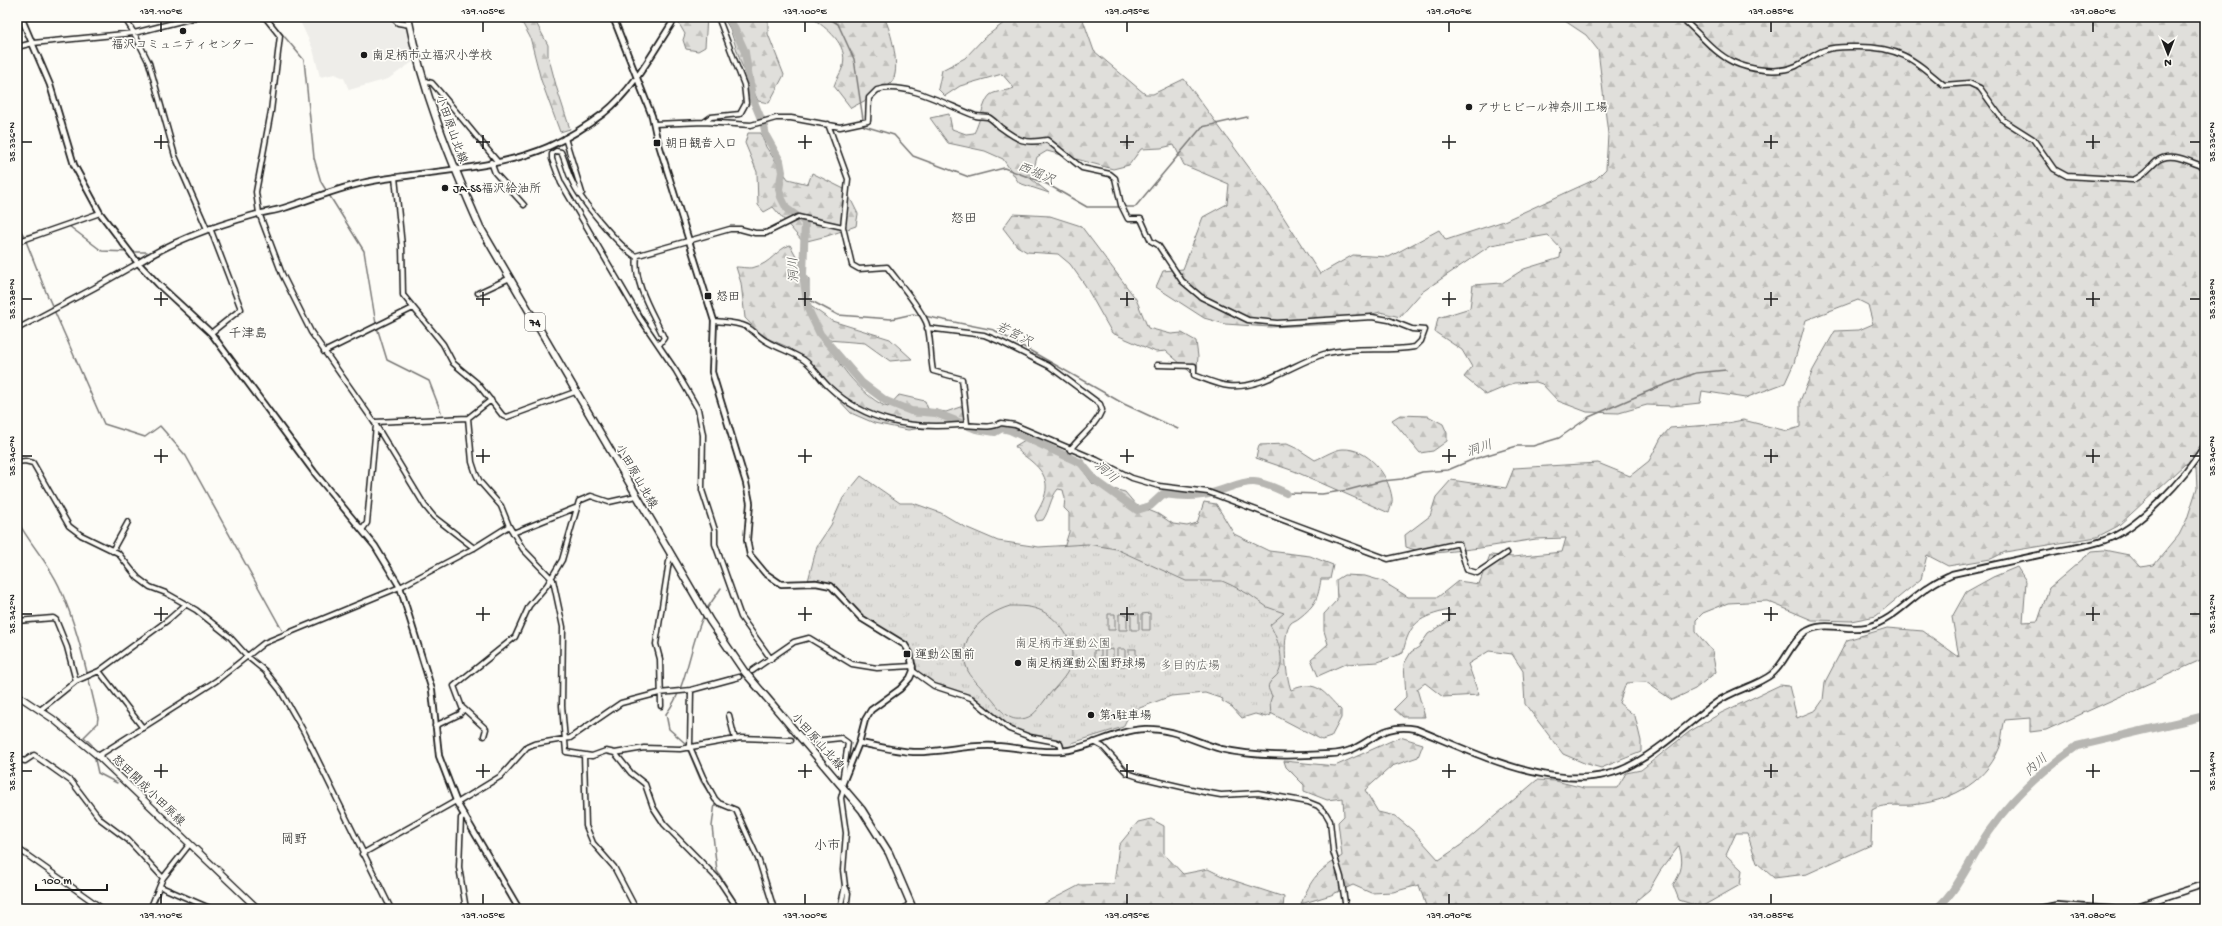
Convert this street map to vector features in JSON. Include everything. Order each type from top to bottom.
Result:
[{"type":"main road","name":"小田原山北線","points":[[408,17],[424,81],[455,169],[480,227],[705,613],[744,671],[790,727],[843,786],[876,831],[889,853],[912,906]]},
{"type":"main road","name":"怒田開成小田原線","points":[[17,696],[40,710],[97,755],[189,845],[258,909]]},
{"type":"street","points":[[21,17],[52,91],[74,165],[100,213],[138,263],[158,285],[211,333],[314,472],[375,546],[400,587],[428,676],[434,706],[439,756],[457,802],[518,909]]},
{"type":"street","points":[[124,17],[149,63],[175,156],[208,229],[241,309],[211,333]]},
{"type":"street","points":[[17,47],[33,43],[134,33],[197,17]]},
{"type":"street","points":[[265,17],[280,36],[271,111],[256,192],[258,213],[282,274],[311,332],[375,424],[429,511],[474,548]]},
{"type":"street","points":[[392,17],[398,24],[410,25]]},
{"type":"street","points":[[613,17],[654,124],[714,321],[712,372],[748,489],[750,503],[747,540],[750,555],[765,573],[781,584],[816,583],[831,586],[861,618],[905,645],[910,653],[913,668],[910,678],[900,689],[871,710],[865,720],[860,743],[843,786],[841,798],[846,833],[843,870],[845,886],[848,893],[846,909]]},
{"type":"street","points":[[17,329],[168,246],[208,229],[258,213],[284,208],[326,192],[395,177],[455,169],[497,161],[548,147],[563,140],[604,112],[637,77],[676,17]]},
{"type":"street","points":[[704,122],[711,117],[740,114],[746,103],[744,85],[718,17]]},
{"type":"street","points":[[1680,17],[1715,50],[1733,62],[1748,67],[1770,69],[1789,68],[1819,52],[1836,47],[1876,47],[1891,49],[1910,59],[1944,85],[1969,83],[1980,88],[2003,120],[2033,139],[2054,169],[2067,176],[2133,180],[2143,176],[2158,160],[2167,157],[2182,158],[2205,167]]},
{"type":"street","points":[[424,81],[432,83],[497,161]]},
{"type":"street","points":[[654,124],[704,122],[751,126],[776,118],[791,118],[840,127],[868,121],[869,98],[877,90],[906,90],[937,99],[978,117],[988,117],[1017,140],[1032,143],[1047,140],[1082,168],[1110,174],[1115,178],[1121,205],[1128,219],[1141,219],[1151,241],[1158,245],[1182,281],[1201,297],[1228,311],[1248,320],[1277,323],[1372,317],[1389,320],[1412,329],[1425,330],[1421,341],[1415,347],[1368,349],[1324,354],[1271,377],[1246,385],[1228,386],[1194,376],[1194,366],[1157,365]]},
{"type":"street","points":[[828,124],[848,179],[843,227],[852,265],[859,269],[887,267],[927,323],[930,358],[933,371],[962,379],[967,424]]},
{"type":"street","points":[[563,140],[584,199]]},
{"type":"street","points":[[771,658],[741,617],[715,544],[715,530],[702,490],[703,430],[698,409],[659,345],[640,318],[561,183],[552,159],[552,154],[556,151],[562,152],[572,183],[625,249],[637,256],[730,229],[740,229],[755,234],[766,233],[798,217],[843,227]]},
{"type":"street","points":[[491,162],[495,173],[524,205]]},
{"type":"street","points":[[395,177],[402,246],[401,291],[443,344],[453,363],[477,383],[503,416],[511,417],[575,392]]},
{"type":"street","points":[[17,242],[100,213]]},
{"type":"street","points":[[637,256],[635,269],[664,338],[659,345]]},
{"type":"street","points":[[478,293],[510,278]]},
{"type":"street","points":[[324,352],[413,308]]},
{"type":"street","points":[[714,321],[737,323],[747,327],[767,342],[792,352],[806,362],[829,387],[862,411],[881,419],[904,424],[939,426],[967,424],[994,427],[1001,423],[1015,425],[1070,450],[1097,460],[1132,478],[1159,486],[1208,492],[1388,559],[1459,544],[1467,570],[1477,573],[1483,571],[1507,553]]},
{"type":"street","points":[[927,328],[984,335],[1001,342],[1049,366],[1100,404],[1102,410],[1099,418],[1079,437],[1070,450]]},
{"type":"street","points":[[375,424],[468,418],[490,400]]},
{"type":"street","points":[[468,418],[472,462],[476,474],[501,506],[509,526],[523,549],[552,578],[563,628],[562,706],[566,752],[596,756],[606,751],[615,753],[644,748],[680,749],[735,739],[791,740]]},
{"type":"street","points":[[362,530],[367,523],[375,424]]},
{"type":"street","points":[[860,743],[913,752],[970,746],[994,746],[1040,751],[1062,751],[1083,747],[1126,731],[1154,729],[1175,732],[1219,748],[1239,752],[1341,754],[1359,747],[1386,729],[1405,727],[1416,729],[1524,770],[1566,777],[1603,776],[1634,764],[1723,697],[1770,676],[1777,669],[1800,637],[1814,628],[1830,626],[1853,628],[1866,627],[1881,622],[1933,584],[1952,574],[2088,545],[2121,533],[2177,483],[2188,471],[2205,445]]},
{"type":"street","points":[[17,462],[24,461],[33,463],[69,526],[118,553],[138,578],[150,587],[166,593],[185,605],[230,637],[248,657],[265,671],[283,696],[336,794],[362,854],[391,909]]},
{"type":"street","points":[[484,736],[486,729],[463,708],[454,686],[513,640],[528,606],[552,578],[565,553],[575,508],[579,501],[586,496],[591,496],[608,502],[636,496]]},
{"type":"street","points":[[513,533],[575,508]]},
{"type":"street","points":[[112,551],[128,522]]},
{"type":"street","points":[[97,755],[143,728],[216,681],[264,643],[400,587],[474,548],[509,526]]},
{"type":"street","points":[[660,706],[660,659],[656,644],[670,555]]},
{"type":"street","points":[[40,710],[76,681],[99,671],[168,620],[185,605]]},
{"type":"street","points":[[17,620],[53,618],[56,620],[67,647],[76,681]]},
{"type":"street","points":[[752,671],[794,642],[809,638],[852,664],[877,668],[913,668],[934,686],[971,698],[1009,729],[1030,737],[1056,742],[1060,744],[1062,751]]},
{"type":"street","points":[[99,671],[143,728]]},
{"type":"street","points":[[362,854],[501,776],[527,747],[534,744],[574,736],[621,703],[660,692],[691,690],[739,676]]},
{"type":"street","points":[[691,690],[690,747],[703,777],[715,799],[720,803],[736,810],[759,862],[774,909]]},
{"type":"street","points":[[435,726],[460,714],[463,708]]},
{"type":"street","points":[[729,715],[735,739]]},
{"type":"street","points":[[813,741],[841,738],[848,743],[842,771],[843,786]]},
{"type":"street","points":[[1094,742],[1103,747],[1127,773],[1139,777],[1222,795],[1258,793],[1308,802],[1318,806],[1326,814],[1330,821],[1333,851],[1341,877],[1346,909]]},
{"type":"street","points":[[615,753],[634,776],[645,784],[653,807],[664,824],[692,851],[718,880],[738,909]]},
{"type":"street","points":[[17,759],[25,760],[34,755],[72,782],[100,819],[128,840],[164,878]]},
{"type":"street","points":[[584,755],[586,826],[588,835],[614,867],[636,909]]},
{"type":"street","points":[[465,815],[462,818],[459,867],[466,909]]},
{"type":"street","points":[[150,909],[164,878],[189,845]]},
{"type":"street","points":[[17,848],[104,909]]},
{"type":"street","points":[[2129,909],[2204,884],[2205,890]]},
{"type":"street","points":[[840,909],[845,886]]},
{"type":"street","points":[[161,887],[212,909]]},
{"type":"street","points":[[904,909],[912,906]]},
{"type":"street","points":[[2038,909],[2047,906],[2112,909]]},
{"type":"shaded area","name":"南足柄市立福沢小学校","points":[[298,17],[390,17],[395,28],[406,27],[414,61],[388,79],[349,90],[344,78],[335,74],[320,77],[313,49]]},
{"type":"green space","points":[[519,17],[533,17],[548,45],[548,55],[570,129],[560,132],[541,80],[530,37]]},
{"type":"green space","points":[[672,17],[707,17],[705,47],[698,51],[686,49],[683,40],[685,34],[678,22]]},
{"type":"green space","points":[[723,17],[768,17],[768,34],[784,75],[769,103],[758,101],[741,63],[730,29]]},
{"type":"green space","points":[[811,17],[884,17],[890,31],[894,51],[896,70],[891,83],[877,94],[851,108],[834,86],[843,66],[844,58],[842,50],[835,37]]},
{"type":"green space","points":[[1027,17],[1082,17],[1094,51],[1145,94],[1153,94],[1184,79],[1270,196],[1320,274],[1353,255],[1389,257],[1439,230],[1446,240],[1504,221],[1596,179],[1606,169],[1608,134],[1598,50],[1586,35],[1559,17],[2205,17],[2205,658],[2046,730],[2030,732],[2030,718],[2005,720],[1999,749],[1984,773],[1974,782],[1951,795],[1938,800],[1911,805],[1881,806],[1872,810],[1871,845],[1807,874],[1774,878],[1757,863],[1747,833],[1736,833],[1726,855],[1742,870],[1740,885],[1701,907],[1679,900],[1673,885],[1680,871],[1682,862],[1679,846],[1660,871],[1649,890],[1638,899],[1632,909],[1427,909],[1419,885],[1393,892],[1371,893],[1353,885],[1331,895],[1301,904],[1316,876],[1327,866],[1342,856],[1338,822],[1344,816],[1343,798],[1327,800],[1304,791],[1304,785],[1286,767],[1284,761],[1335,766],[1400,737],[1423,744],[1418,757],[1392,766],[1365,790],[1378,812],[1395,816],[1412,830],[1439,860],[1461,845],[1537,780],[1556,781],[1584,788],[1617,788],[1626,773],[1641,770],[1689,732],[1721,713],[1780,685],[1789,686],[1797,718],[1816,710],[1823,700],[1825,682],[1847,640],[1887,628],[1923,631],[1959,657],[1952,617],[1966,592],[1993,577],[2017,567],[2026,581],[2023,622],[2038,621],[2049,588],[2092,551],[2104,550],[2129,555],[2140,567],[2154,565],[2179,535],[2187,519],[2197,488],[2196,469],[2185,464],[2118,526],[2097,537],[2005,552],[1991,559],[1948,566],[1927,555],[1921,579],[1876,616],[1851,621],[1812,620],[1767,601],[1728,603],[1703,613],[1696,620],[1696,632],[1712,651],[1716,672],[1695,689],[1672,700],[1646,682],[1626,683],[1619,703],[1635,716],[1641,741],[1641,752],[1601,768],[1563,754],[1525,704],[1523,671],[1512,654],[1489,651],[1468,664],[1479,695],[1443,697],[1425,683],[1417,689],[1425,717],[1403,717],[1394,709],[1406,697],[1404,664],[1411,652],[1419,647],[1428,634],[1450,620],[1449,610],[1430,615],[1417,622],[1409,634],[1403,653],[1378,662],[1345,664],[1318,676],[1311,659],[1328,644],[1324,631],[1324,614],[1337,600],[1336,580],[1344,575],[1365,576],[1382,581],[1408,597],[1438,597],[1458,581],[1479,584],[1490,555],[1513,557],[1562,552],[1566,538],[1536,539],[1480,548],[1427,554],[1406,547],[1405,535],[1430,516],[1436,497],[1451,480],[1506,488],[1514,468],[1598,463],[1630,476],[1649,461],[1661,438],[1670,428],[1722,424],[1743,420],[1787,431],[1800,427],[1800,401],[1813,370],[1835,331],[1859,330],[1873,324],[1868,305],[1858,300],[1806,320],[1794,363],[1785,383],[1745,398],[1702,391],[1700,403],[1672,406],[1647,405],[1619,413],[1587,412],[1558,401],[1542,384],[1536,382],[1514,383],[1486,395],[1464,377],[1472,367],[1462,350],[1435,332],[1438,318],[1470,308],[1473,285],[1502,283],[1524,269],[1560,258],[1561,249],[1548,235],[1491,245],[1422,292],[1400,317],[1380,312],[1336,324],[1270,327],[1225,324],[1204,318],[1156,287],[1163,271],[1183,269],[1203,217],[1227,204],[1229,184],[1184,165],[1174,145],[1161,148],[1141,149],[1129,165],[1113,169],[1047,151],[1037,157],[1031,179],[1049,193],[1019,183],[1003,159],[985,151],[948,143],[930,118],[949,114],[952,129],[966,134],[974,133],[985,102],[990,95],[1014,88],[1002,74],[960,86],[945,96],[938,89],[942,70],[965,58],[984,38],[1005,22]]},
{"type":"green space","points":[[748,133],[761,133],[766,147],[788,179],[808,184],[812,173],[846,190],[858,214],[856,226],[803,242],[773,207],[764,212],[758,205],[757,172],[745,143]]},
{"type":"green space","points":[[1013,214],[1050,216],[1081,226],[1136,299],[1148,328],[1171,334],[1182,333],[1196,341],[1198,357],[1196,377],[1166,351],[1156,352],[1112,333],[1085,285],[1070,264],[1058,254],[1027,252],[1017,246],[1003,228]]},
{"type":"green space","points":[[790,245],[809,279],[809,305],[832,321],[890,339],[912,359],[890,361],[865,343],[828,340],[831,349],[844,369],[861,389],[870,397],[888,407],[899,395],[925,401],[928,409],[946,412],[963,406],[964,422],[908,430],[874,423],[851,413],[790,348],[762,336],[745,318],[741,283],[736,267],[753,268],[765,263],[785,247]]},
{"type":"green space","points":[[1400,415],[1428,416],[1443,424],[1447,433],[1447,441],[1433,451],[1420,453],[1392,420]]},
{"type":"green space","points":[[1025,440],[1079,465],[1093,484],[1125,492],[1136,505],[1158,514],[1173,524],[1187,526],[1197,523],[1204,502],[1216,504],[1234,534],[1269,551],[1310,556],[1333,565],[1330,579],[1321,579],[1319,591],[1313,605],[1298,619],[1291,623],[1286,636],[1285,646],[1287,676],[1291,690],[1308,686],[1319,689],[1341,710],[1341,718],[1331,737],[1322,740],[1259,707],[1064,548],[1069,532],[1069,513],[1064,508],[1065,498],[1063,490],[1058,489],[1053,496],[1043,520],[1037,521],[1035,516],[1043,501],[1046,487],[1043,474],[1015,446]]},
{"type":"green space","points":[[1287,444],[1315,460],[1340,449],[1352,450],[1369,458],[1376,464],[1387,480],[1392,500],[1389,513],[1294,471],[1256,458],[1259,445]]},
{"type":"green space","name":"南足柄市運動公園","points":[[861,476],[900,503],[913,503],[941,513],[963,526],[998,541],[1039,547],[1088,544],[1116,549],[1186,581],[1222,581],[1250,595],[1267,607],[1284,613],[1270,625],[1278,641],[1281,654],[1281,666],[1279,672],[1268,686],[1272,696],[1270,702],[1271,715],[1266,717],[1255,714],[1242,718],[1232,707],[1222,701],[1223,699],[1205,693],[1171,696],[1137,709],[1128,717],[1123,727],[1072,743],[1071,747],[1065,747],[1060,742],[1013,730],[995,717],[977,700],[930,682],[917,671],[911,650],[906,643],[858,614],[834,584],[815,579],[808,581],[817,546],[831,525],[843,498]]},
{"type":"green space","name":"南足柄運動公園野球場","points":[[1010,606],[1034,608],[1042,611],[1056,621],[1067,636],[1072,652],[1072,660],[1064,677],[1035,712],[1029,717],[1021,719],[1011,718],[1000,709],[970,674],[965,659],[965,648],[968,638],[974,630],[990,615]]},
{"type":"green space","points":[[1150,613],[1150,630],[1142,630],[1142,614]]},
{"type":"green space","points":[[1108,614],[1115,614],[1115,630],[1108,630]]},
{"type":"green space","points":[[1119,614],[1127,614],[1127,630],[1119,630]]},
{"type":"green space","points":[[1131,614],[1139,614],[1139,630],[1131,630]]},
{"type":"green space","points":[[1113,649],[1113,666],[1105,666],[1105,650]]},
{"type":"green space","points":[[1117,649],[1125,649],[1125,666],[1117,666]]},
{"type":"green space","points":[[1129,649],[1136,649],[1136,666],[1129,666]]},
{"type":"green space","points":[[1094,650],[1101,650],[1101,666],[1094,666]]},
{"type":"green space","points":[[1151,819],[1164,826],[1164,854],[1183,874],[1208,869],[1226,878],[1284,897],[1283,909],[1034,909],[1080,885],[1114,884],[1119,845],[1138,822]]},
{"type":"waterway","points":[[268,17],[304,60],[314,158],[321,182],[364,251],[376,324],[387,360],[429,381],[441,412]]},
{"type":"waterway","name":"洞川","points":[[729,17],[745,52],[752,97],[764,126],[766,136],[780,161],[782,172],[779,189],[781,197],[787,209],[805,222],[803,274],[808,309],[820,334],[862,383],[886,401],[911,411],[936,413],[976,429],[995,432],[1002,428],[1010,430],[1081,463],[1095,480],[1137,510],[1150,506],[1163,494],[1200,496],[1249,482],[1264,484],[1286,493]]},
{"type":"waterway","name":"西堀沢","points":[[827,17],[838,24],[854,59],[864,126],[894,135],[913,156],[969,177],[1004,168],[1047,184],[1087,207],[1135,207],[1202,127],[1247,117]]},
{"type":"waterway","points":[[17,225],[24,236],[61,225]]},
{"type":"waterway","points":[[69,226],[102,251],[129,252]]},
{"type":"waterway","points":[[24,236],[46,292],[104,424],[145,437],[160,426],[186,456],[282,630]]},
{"type":"waterway","points":[[132,252],[147,252]]},
{"type":"waterway","name":"若宮沢","points":[[806,298],[838,315],[891,319],[913,314],[921,316]]},
{"type":"waterway","name":"若宮沢","points":[[924,316],[994,330],[1124,404],[1178,429]]},
{"type":"waterway","name":"洞川","points":[[1286,493],[1322,494],[1348,490],[1382,481],[1402,479],[1422,472],[1448,470],[1474,459],[1517,446],[1533,446],[1559,438],[1589,417],[1656,388],[1696,373],[1726,370]]},
{"type":"waterway","points":[[17,520],[55,577],[72,618],[82,651],[98,718],[97,724],[84,737],[92,745],[93,749]]},
{"type":"waterway","points":[[706,610],[721,588]]},
{"type":"waterway","points":[[704,615],[684,679],[666,714],[669,729],[685,743],[701,781],[715,803],[712,826],[717,871],[741,909]]},
{"type":"waterway","name":"内川","points":[[1936,909],[1952,892],[1989,831],[2008,807],[2041,774],[2077,746],[2205,716]]},
{"type":"waterway","points":[[94,755],[98,773],[117,783]]},
{"type":"tunnel","points":[[791,740],[813,741]]},
{"type":"place","name":"福沢コミュニティセンター","points":[[183,31]]},
{"type":"place","name":"南足柄市立福沢小学校","points":[[364,55]]},
{"type":"place","name":"アサヒビール神奈川工場","points":[[1469,107]]},
{"type":"place","name":"朝日観音入口","points":[[657,143]]},
{"type":"place","name":"JA-SS福沢給油所","points":[[445,188]]},
{"type":"place","name":"怒田","points":[[708,296]]},
{"type":"place","name":"運動公園前","points":[[907,654]]},
{"type":"place","name":"南足柄運動公園野球場","points":[[1018,663]]},
{"type":"place","name":"第1駐車場","points":[[1091,715]]},
{"type":"district","name":"怒田","points":[[964,217]]},
{"type":"district","name":"千津島","points":[[248,332]]},
{"type":"district","name":"岡野","points":[[294,838]]},
{"type":"district","name":"小市","points":[[827,844]]},
{"type":"park label","name":"多目的広場","points":[[1190,665]]}]
